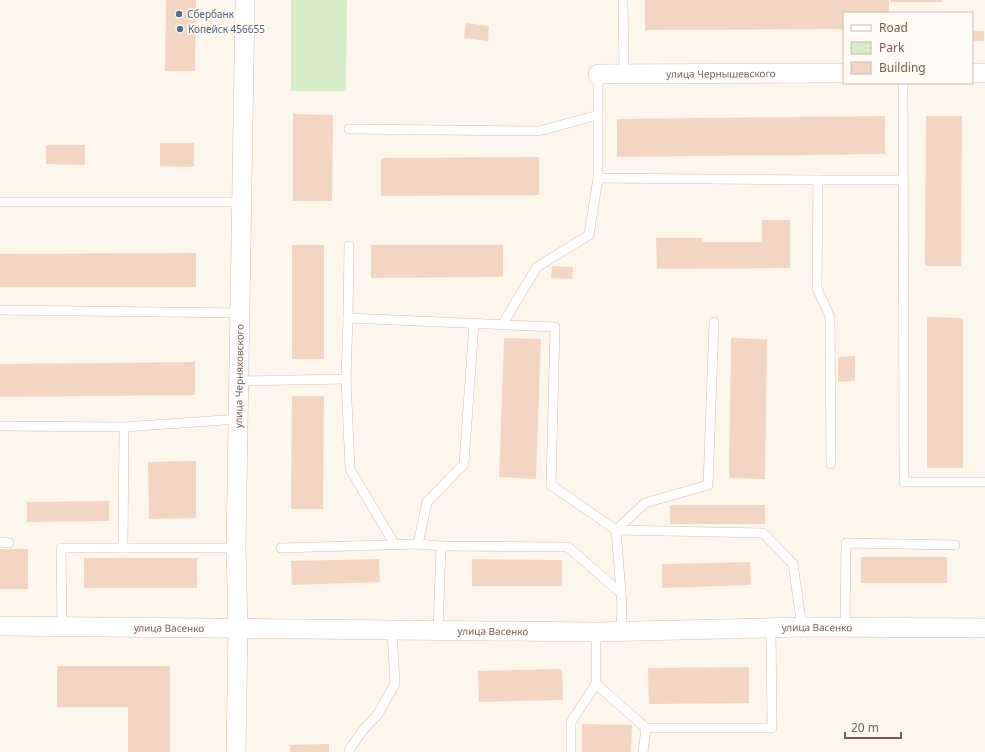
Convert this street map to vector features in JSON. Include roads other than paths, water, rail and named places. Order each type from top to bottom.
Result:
[{"type":"street","name":"улица Черняховского","points":[[236,752],[238,629],[236,548],[240,380],[241,202],[245,0]]},
{"type":"street","name":"улица Чернышевского","points":[[598,74],[843,73]]},
{"type":"street","points":[[973,73],[985,73]]},
{"type":"street","name":"улица Васенко","points":[[0,626],[62,625],[238,629],[596,632],[802,627],[985,628]]},
{"type":"lane","points":[[623,0],[624,74]]},
{"type":"lane","points":[[502,325],[537,267],[589,235],[598,178],[598,74]]},
{"type":"lane","points":[[903,84],[904,482],[985,482]]},
{"type":"lane","points":[[349,129],[539,131],[598,115]]},
{"type":"lane","points":[[598,178],[904,180]]},
{"type":"lane","points":[[818,180],[817,288],[830,317],[831,464]]},
{"type":"lane","points":[[0,202],[241,202]]},
{"type":"lane","points":[[349,246],[346,379],[350,468],[395,545]]},
{"type":"lane","points":[[0,310],[241,313]]},
{"type":"lane","points":[[348,318],[555,327],[551,485],[616,530],[763,533],[793,564],[802,627]]},
{"type":"lane","points":[[616,530],[645,503],[708,485],[714,322]]},
{"type":"lane","points":[[418,544],[428,502],[464,464],[474,324]]},
{"type":"lane","points":[[240,380],[346,379]]},
{"type":"lane","points":[[0,426],[124,426],[239,419]]},
{"type":"lane","points":[[123,548],[124,426]]},
{"type":"lane","points":[[616,530],[621,592],[621,631]]},
{"type":"lane","points":[[845,627],[846,543],[955,545]]},
{"type":"lane","points":[[281,548],[418,544],[441,546],[568,547],[621,592]]},
{"type":"lane","points":[[438,631],[441,546]]},
{"type":"lane","points":[[62,625],[62,548],[236,548]]},
{"type":"lane","points":[[596,684],[646,728],[772,728],[771,628]]},
{"type":"lane","points":[[350,752],[349,750],[378,714],[395,684],[392,631]]},
{"type":"lane","points":[[571,752],[571,722],[596,684],[596,632]]},
{"type":"lane","points":[[643,752],[646,728]]},
{"type":"place","name":"Сбербанк","points":[[179,14]]},
{"type":"place","name":"Копейск 456655","points":[[180,29]]}]
